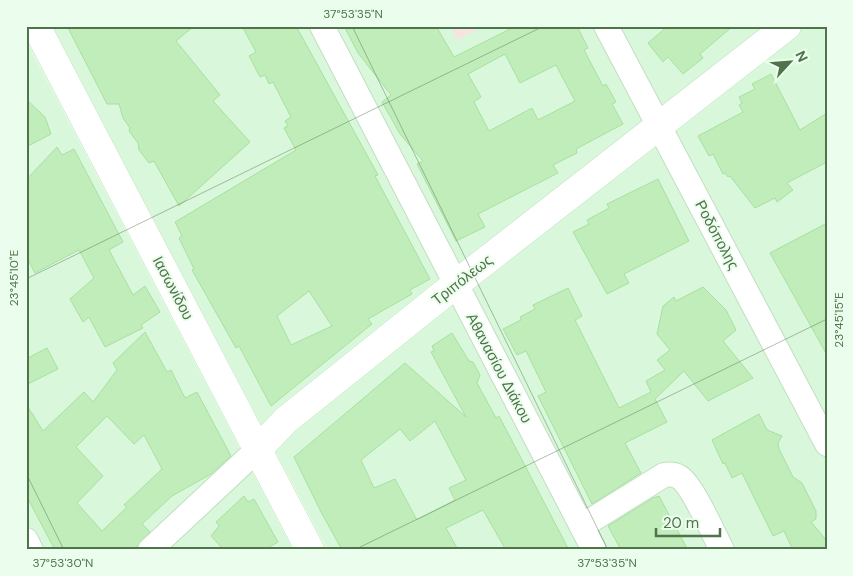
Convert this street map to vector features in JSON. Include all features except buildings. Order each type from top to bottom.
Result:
[{"type":"street","name":"Ιασωνίδου","points":[[36,26],[310,550]]},
{"type":"street","name":"Αθανασίου Διάκου","points":[[322,26],[594,550]]},
{"type":"street","name":"Ροδόπολης","points":[[606,26],[827,444]]},
{"type":"street","name":"Τριπόλεως","points":[[150,550],[257,450],[286,420],[456,284],[660,127],[787,26]]},
{"type":"street","points":[[582,526],[664,475],[672,474],[681,477],[690,490],[722,550]]},
{"type":"street","points":[[26,540],[31,550]]},
{"type":"shaded area","points":[[50,26],[827,26],[827,550],[328,550]]},
{"type":"shaded area","points":[[450,26],[484,26],[457,40]]},
{"type":"shaded area","points":[[26,41],[293,550],[26,550]]}]
